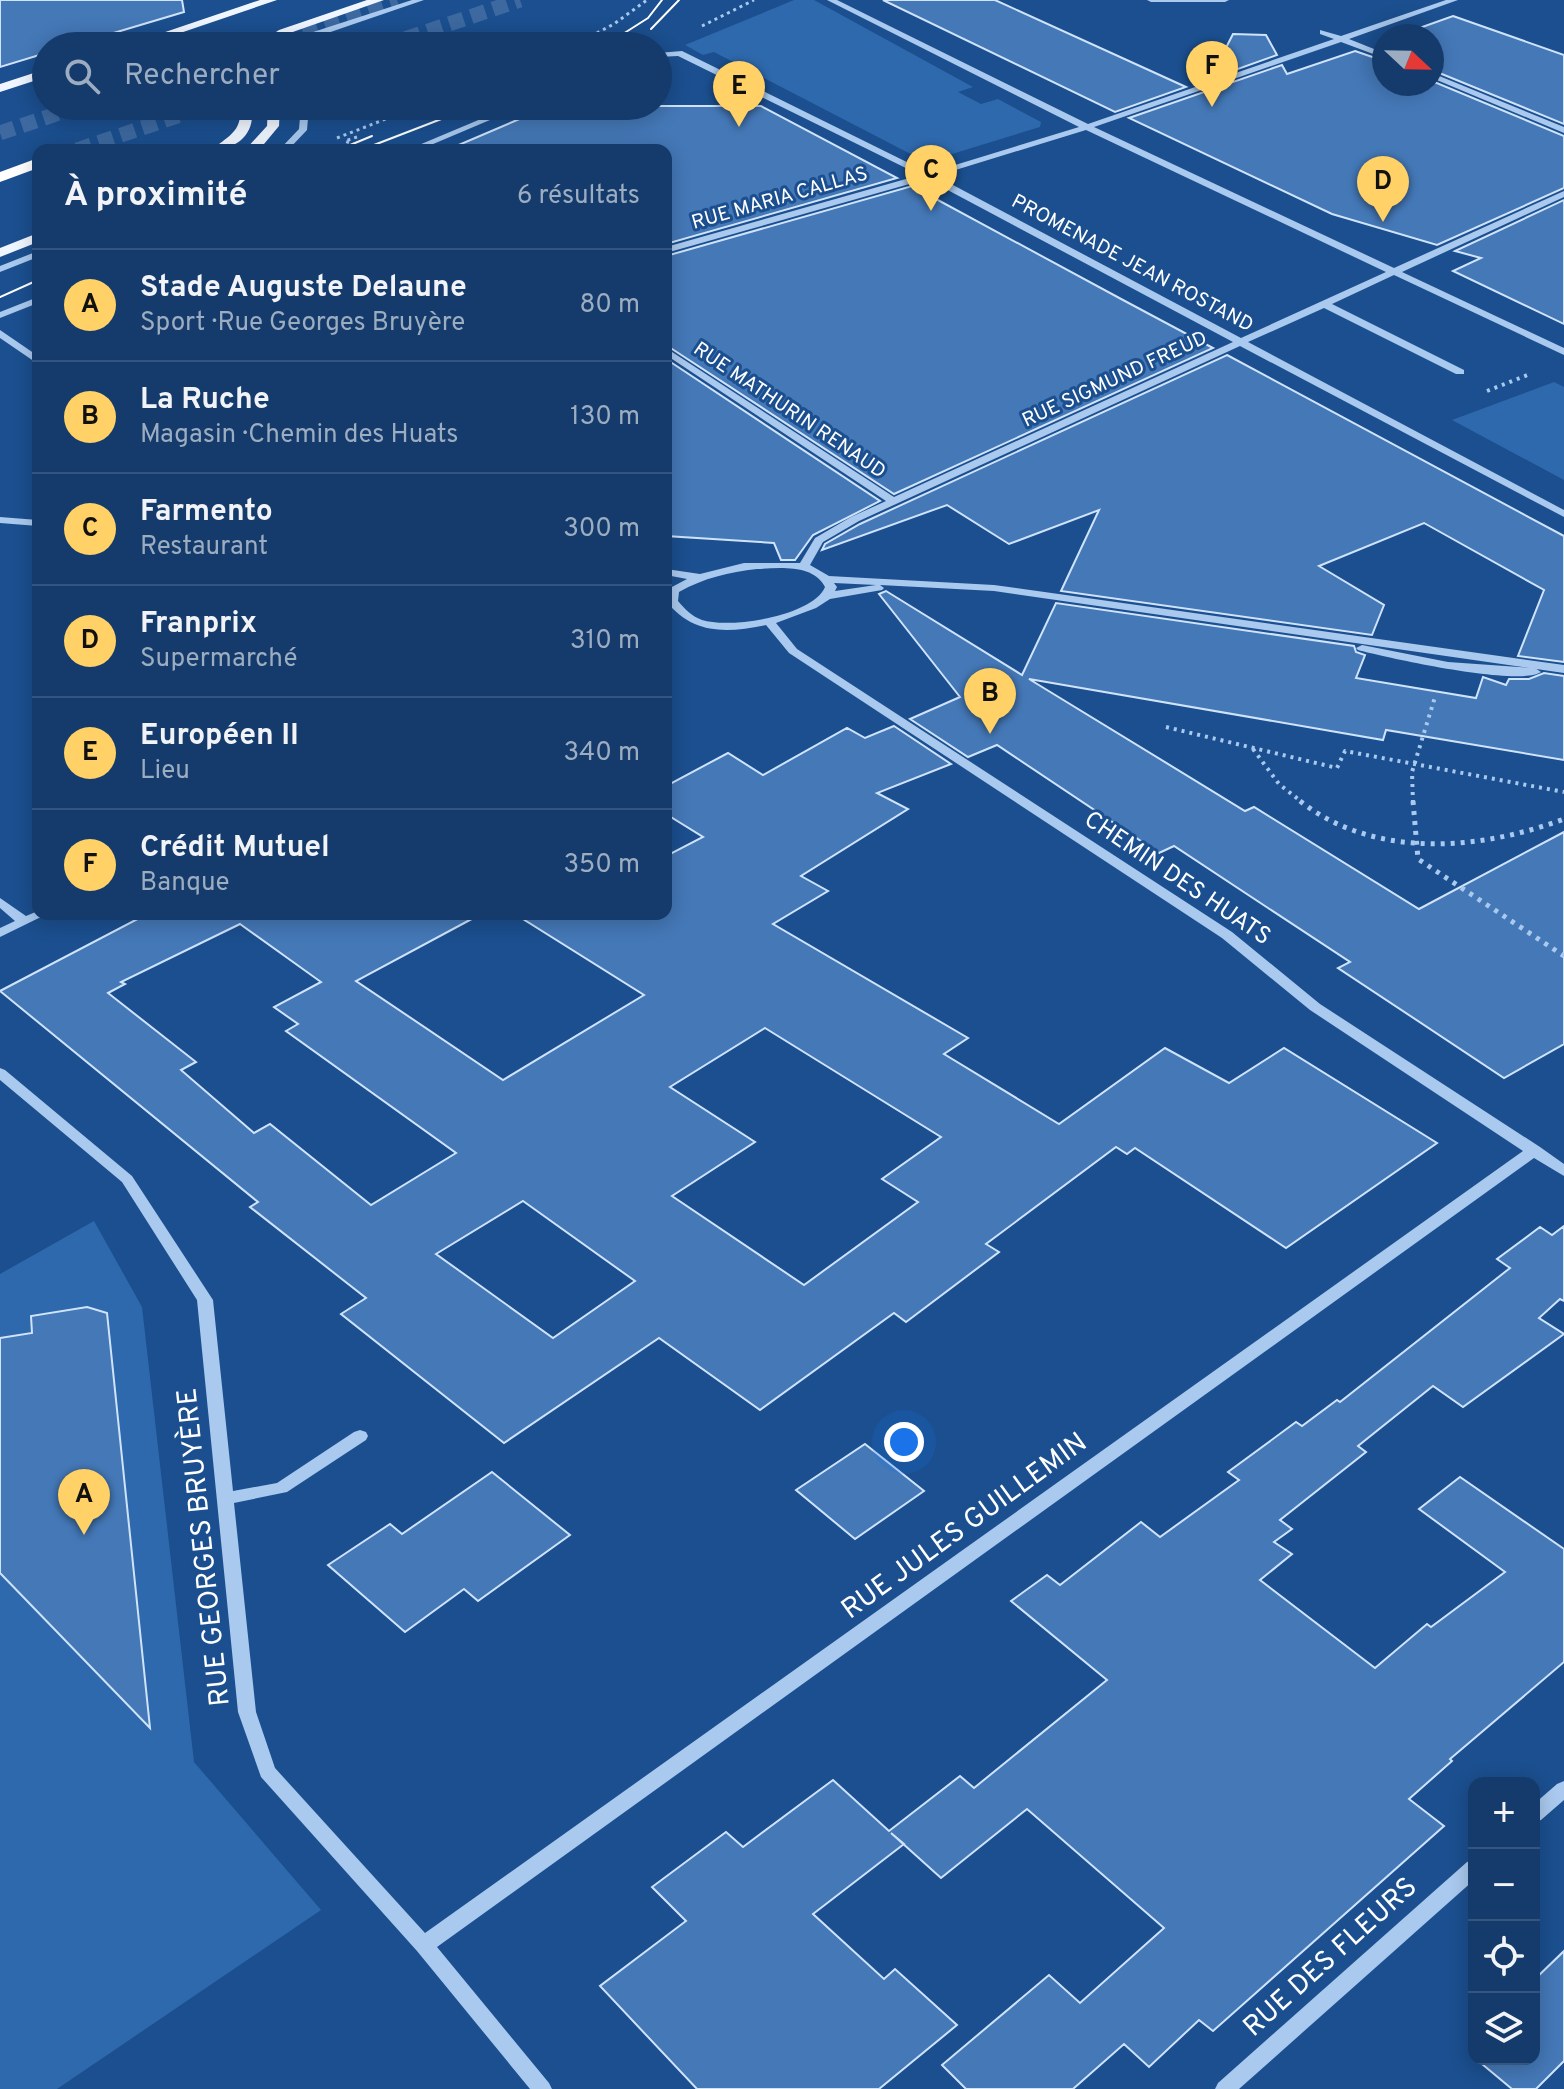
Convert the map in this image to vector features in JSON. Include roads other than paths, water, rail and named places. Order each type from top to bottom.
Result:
[{"type":"highway","points":[[0,177],[32,165]]},
{"type":"main road","points":[[173,32],[271,0]]},
{"type":"main road","points":[[283,32],[378,0]]},
{"type":"main road","points":[[0,89],[32,78]]},
{"type":"main road","points":[[0,89],[32,86]]},
{"type":"main road","points":[[227,144],[244,132],[249,120]]},
{"type":"main road","points":[[258,144],[269,135],[276,120]]},
{"type":"main road","points":[[0,253],[32,240]]},
{"type":"street","points":[[322,32],[420,0]]},
{"type":"street","points":[[831,0],[1087,127],[1564,352]]},
{"type":"street","points":[[1151,0],[1225,0]]},
{"type":"street","name":"RUE MARIA CALLAS","points":[[672,248],[928,176],[1087,127],[1454,0]]},
{"type":"street","points":[[1323,32],[1372,51]]},
{"type":"street","name":"PROMENADE JEAN ROSTAND","points":[[672,54],[679,53],[928,176],[1564,514]]},
{"type":"street","points":[[1444,80],[1564,130]]},
{"type":"street","points":[[289,144],[303,130],[304,120]]},
{"type":"street","points":[[426,144],[485,120]]},
{"type":"street","name":"RUE SIGMUND FREUD","points":[[803,567],[819,540],[893,501],[1564,194]]},
{"type":"street","points":[[0,269],[32,256]]},
{"type":"street","points":[[0,315],[32,302]]},
{"type":"street","points":[[1324,304],[1460,372]]},
{"type":"street","points":[[0,333],[32,357]]},
{"type":"street","name":"RUE MATHURIN RENAUD","points":[[672,355],[893,501]]},
{"type":"street","points":[[0,520],[32,523]]},
{"type":"street","points":[[672,588],[699,577],[745,566],[803,567],[828,579],[994,588],[1564,670]]},
{"type":"street","points":[[672,573],[699,577]]},
{"type":"street","points":[[827,596],[831,587],[828,579]]},
{"type":"street","points":[[672,611],[710,625],[769,621],[827,596],[904,584]]},
{"type":"street","name":"CHEMIN DES HUATS","points":[[769,621],[793,651],[1227,935],[1315,1007],[1564,1171]]},
{"type":"street","points":[[1319,636],[1400,659],[1482,672],[1564,670]]},
{"type":"street","points":[[0,902],[24,921]]},
{"type":"street","points":[[0,933],[32,918]]},
{"type":"street","name":"RUE GEORGES BRUYÈRE","points":[[0,1073],[127,1179],[205,1300],[247,1712],[267,1772],[424,1945],[542,2089]]},
{"type":"street","name":"RUE JULES GUILLEMIN","points":[[424,1945],[1535,1150]]},
{"type":"street","points":[[225,1499],[281,1488],[360,1436]]},
{"type":"street","points":[[1540,1810],[1564,1789]]},
{"type":"street","name":"RUE DES FLEURS","points":[[1225,2089],[1468,1873]]},
{"type":"tunnel","points":[[301,32],[397,0]]},
{"type":"tunnel","points":[[425,32],[520,0]]},
{"type":"tunnel","points":[[0,133],[39,120]]},
{"type":"tunnel","points":[[95,144],[166,120]]},
{"type":"tram line","points":[[626,32],[648,18],[662,0]]},
{"type":"tram line","points":[[651,29],[679,0]]},
{"type":"tram line","points":[[377,144],[439,120]]},
{"type":"tram line","points":[[353,144],[372,136]]},
{"type":"tram line","points":[[0,297],[32,283]]},
{"type":"place","name":"Crédit Mutuel","points":[[1212,107]]},
{"type":"place","name":"Européen II","points":[[739,127]]},
{"type":"place","name":"Farmento","points":[[931,211]]},
{"type":"place","name":"Franprix","points":[[1383,222]]},
{"type":"place","name":"La Ruche","points":[[990,734]]},
{"type":"place","name":"Stade Auguste Delaune","points":[[84,1535]]}]
